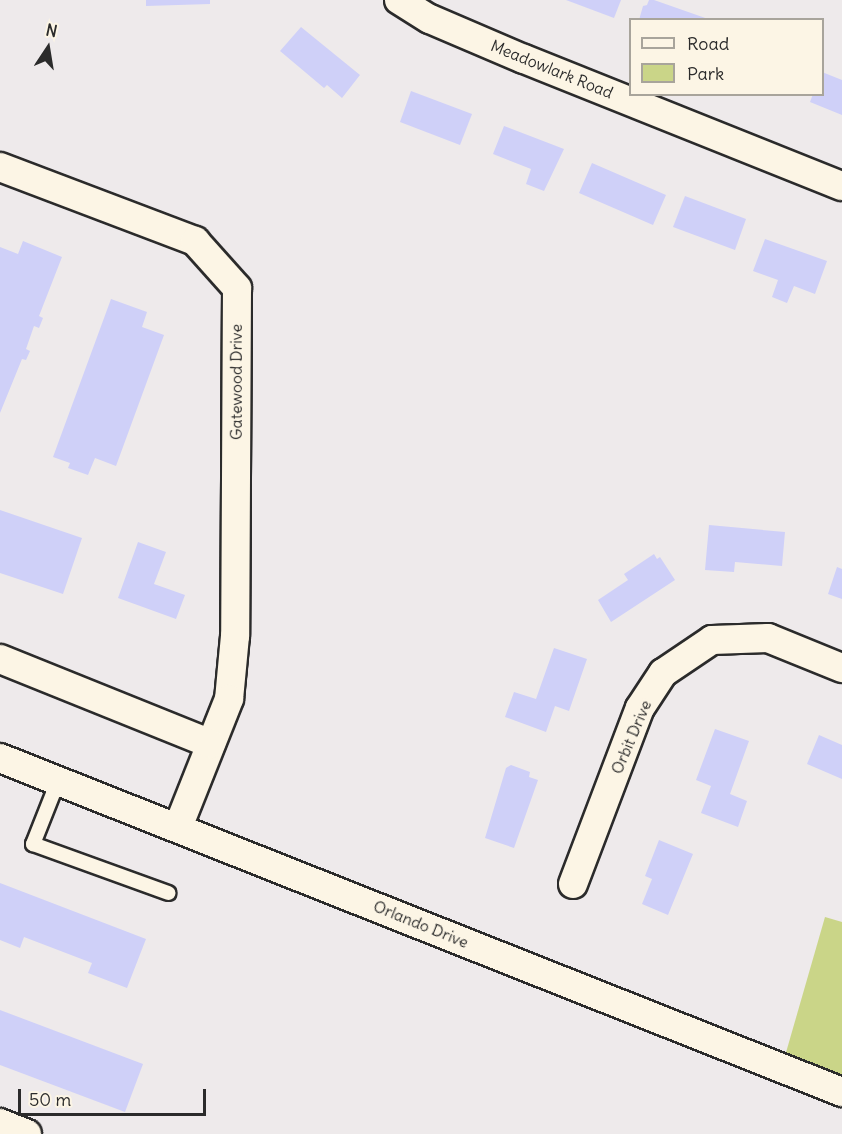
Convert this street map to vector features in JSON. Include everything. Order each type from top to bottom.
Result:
[{"type":"street","name":"Meadowlark Road","points":[[399,0],[430,19],[524,59],[842,186]]},
{"type":"street","name":"Gatewood Drive","points":[[0,167],[195,241],[237,288],[235,636],[229,699],[178,827]]},
{"type":"street","name":"Orbit Drive","points":[[573,884],[640,708],[663,673],[712,640],[768,638],[842,668]]},
{"type":"street","points":[[0,658],[211,744]]},
{"type":"street","name":"Orlando Drive","points":[[0,758],[842,1092]]},
{"type":"street","points":[[0,1123],[27,1134]]},
{"type":"lane","points":[[58,781],[33,844],[168,893]]},
{"type":"green space","points":[[825,917],[842,922],[842,1079],[785,1056]]},
{"type":"building","points":[[146,0],[210,0],[210,4],[146,6]]},
{"type":"building","points":[[566,0],[621,0],[614,18]]},
{"type":"building","points":[[649,0],[654,0],[705,18],[640,18],[643,6],[647,5]]},
{"type":"building","points":[[301,27],[360,75],[342,98],[327,85],[324,88],[280,51]]},
{"type":"building","points":[[824,73],[842,80],[842,115],[810,102],[812,96],[824,96]]},
{"type":"building","points":[[411,91],[472,114],[460,145],[400,122]]},
{"type":"building","points":[[504,126],[564,149],[544,191],[526,184],[531,169],[493,154]]},
{"type":"building","points":[[592,163],[666,195],[653,225],[579,193]]},
{"type":"building","points":[[685,196],[746,219],[735,250],[673,227]]},
{"type":"building","points":[[765,239],[827,261],[815,294],[794,286],[787,303],[772,297],[778,280],[753,271]]},
{"type":"building","points":[[23,241],[62,257],[39,316],[43,318],[39,328],[34,326],[26,349],[30,351],[26,360],[22,359],[0,413],[0,247],[18,254]]},
{"type":"building","points":[[111,299],[147,312],[142,327],[164,335],[116,466],[95,458],[88,475],[68,468],[70,463],[53,457]]},
{"type":"building","points":[[0,510],[82,538],[63,594],[0,573]]},
{"type":"building","points":[[709,525],[785,532],[782,566],[735,562],[734,572],[705,570]]},
{"type":"building","points":[[138,542],[166,552],[154,584],[185,595],[176,619],[118,598]]},
{"type":"building","points":[[654,554],[657,559],[660,557],[675,580],[611,622],[598,600],[628,580],[624,574]]},
{"type":"building","points":[[837,567],[842,569],[842,599],[828,594]]},
{"type":"building","points":[[554,648],[587,659],[569,711],[555,706],[546,732],[505,717],[514,692],[536,699]]},
{"type":"building","points":[[715,729],[749,741],[730,794],[747,801],[738,827],[701,813],[711,786],[696,780]]},
{"type":"building","points":[[819,735],[842,745],[842,779],[807,764]]},
{"type":"building","points":[[511,765],[530,772],[529,777],[538,780],[514,848],[485,838],[506,768]]},
{"type":"building","points":[[659,840],[693,854],[668,915],[642,904],[652,879],[645,876]]},
{"type":"building","points":[[0,883],[146,939],[127,988],[88,973],[92,963],[24,937],[20,948],[0,940]]},
{"type":"building","points":[[0,1010],[143,1064],[125,1112],[0,1065]]}]
